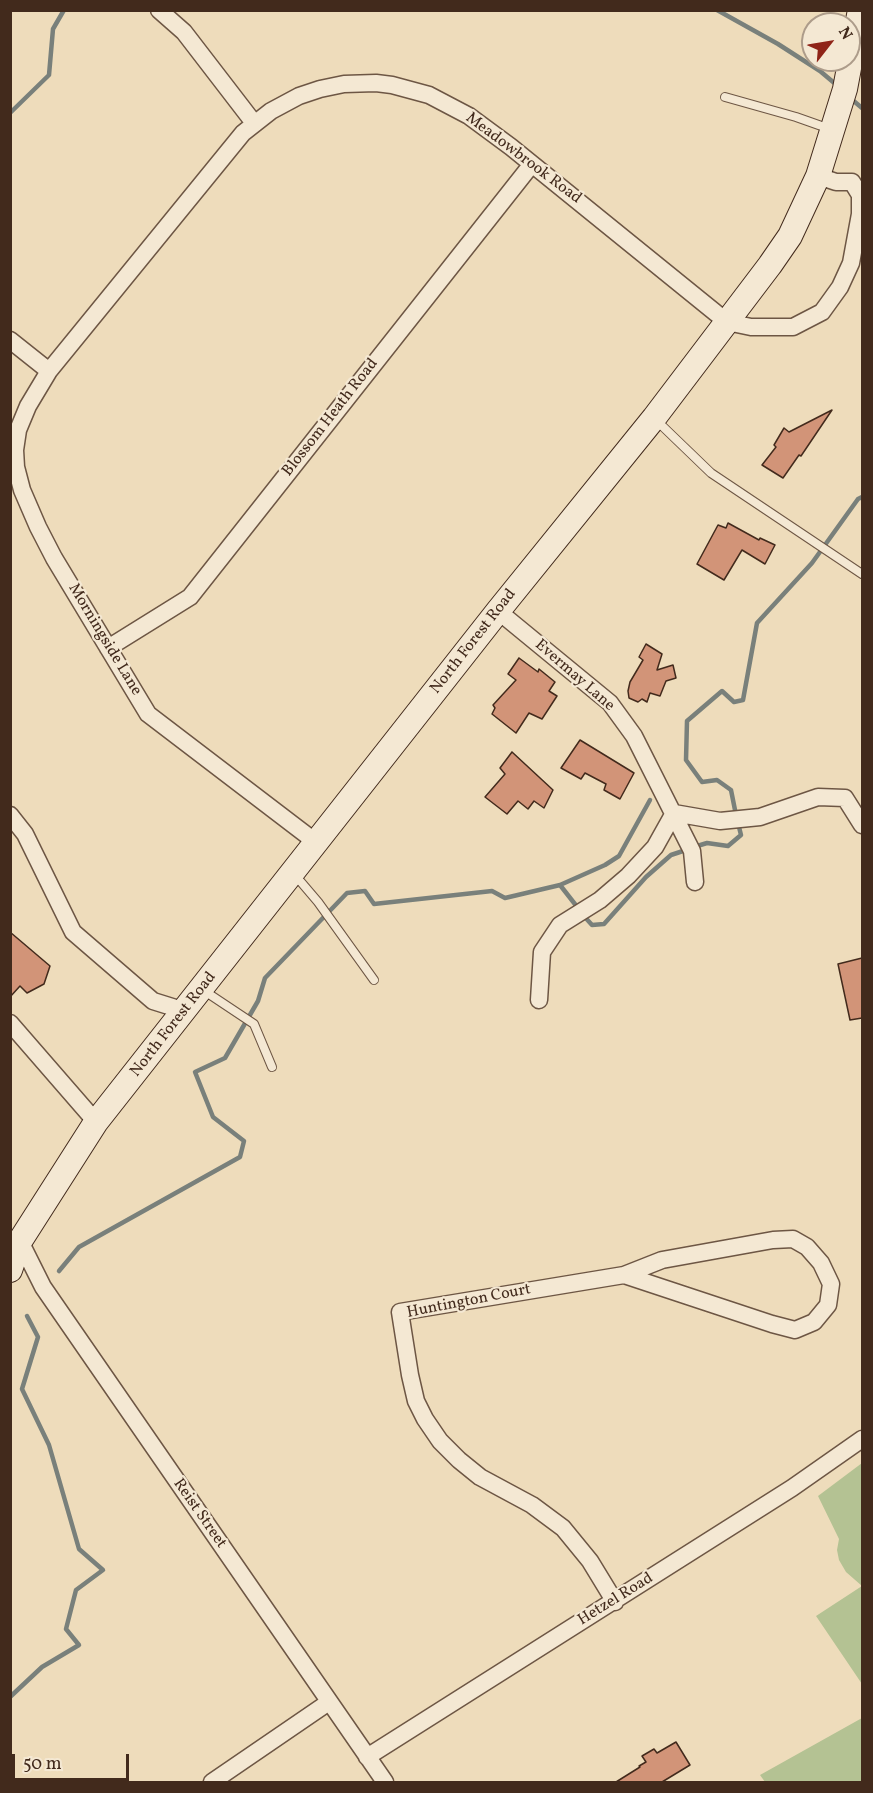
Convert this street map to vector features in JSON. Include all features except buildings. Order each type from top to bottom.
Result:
[{"type":"main road","name":"North Forest Road","points":[[10,1270],[20,1241],[96,1122],[498,611],[654,418],[728,322],[790,236],[818,176],[855,77]]},
{"type":"street","points":[[159,10],[184,32],[254,123]]},
{"type":"street","name":"Meadowbrook Road","points":[[49,371],[226,152],[254,123],[299,96],[320,88],[344,84],[392,85],[429,95],[469,116],[728,322]]},
{"type":"street","name":"Blossom Heath Road","points":[[108,648],[190,597],[532,164]]},
{"type":"street","points":[[728,322],[751,327],[793,327],[822,312],[840,287],[851,263],[861,214],[860,195],[857,181],[836,182],[818,176]]},
{"type":"street","points":[[10,340],[49,371]]},
{"type":"street","name":"Morningside Lane","points":[[49,371],[28,406],[13,450],[22,490],[38,527],[148,714],[317,843]]},
{"type":"street","name":"Evermay Lane","points":[[498,611],[610,703],[634,736],[692,851],[695,882]]},
{"type":"street","points":[[539,1000],[542,952],[560,925],[600,900],[628,876],[655,847],[674,813],[720,820],[760,817],[818,797],[845,798],[862,825]]},
{"type":"street","points":[[10,815],[25,834],[74,932],[153,1001],[185,1011]]},
{"type":"street","points":[[12,1027],[96,1122]]},
{"type":"street","name":"Huntington Court","points":[[615,1602],[590,1561],[563,1528],[532,1505],[480,1477],[440,1441],[416,1401],[400,1312],[624,1275],[662,1260],[773,1240],[793,1239],[807,1247],[821,1263],[831,1284],[828,1305],[814,1322],[795,1330],[624,1275]]},
{"type":"street","name":"Reist Street","points":[[20,1241],[43,1287],[385,1782]]},
{"type":"street","name":"Hetzel Road","points":[[367,1757],[615,1602],[792,1488],[862,1439]]},
{"type":"street","points":[[212,1782],[329,1702]]},
{"type":"lane","points":[[725,97],[834,130]]},
{"type":"lane","points":[[654,418],[711,473],[862,574]]},
{"type":"lane","points":[[293,874],[318,902],[374,980]]},
{"type":"lane","points":[[202,989],[254,1024],[272,1067]]},
{"type":"green space","points":[[862,1463],[862,1586],[846,1572],[839,1560],[837,1550],[839,1539],[818,1496]]},
{"type":"green space","points":[[862,1586],[862,1684],[816,1616]]},
{"type":"green space","points":[[862,1718],[862,1782],[765,1782],[760,1775]]},
{"type":"waterway","points":[[10,113],[49,75],[53,29],[64,10]]},
{"type":"waterway","points":[[717,10],[778,44],[820,71],[839,87]]},
{"type":"waterway","points":[[849,97],[862,108]]},
{"type":"waterway","points":[[736,815],[731,790],[717,780],[702,782],[686,760],[687,721],[722,691],[734,702],[743,700],[757,623],[812,563],[858,499],[862,497]]},
{"type":"waterway","points":[[560,885],[605,865],[619,856],[650,800]]},
{"type":"waterway","points":[[694,847],[707,843],[728,846],[741,835],[738,823]]},
{"type":"waterway","points":[[583,915],[592,925],[604,924],[646,877],[671,855],[686,850]]},
{"type":"waterway","points":[[59,1271],[79,1247],[240,1157],[244,1141],[213,1117],[195,1072],[225,1058],[258,1001],[265,978],[347,893],[365,891],[374,904],[492,891],[505,898],[560,885],[578,908]]},
{"type":"waterway","points":[[10,1697],[42,1667],[79,1645],[66,1629],[76,1590],[103,1570],[79,1549],[49,1445],[22,1389],[38,1337],[27,1316]]}]
